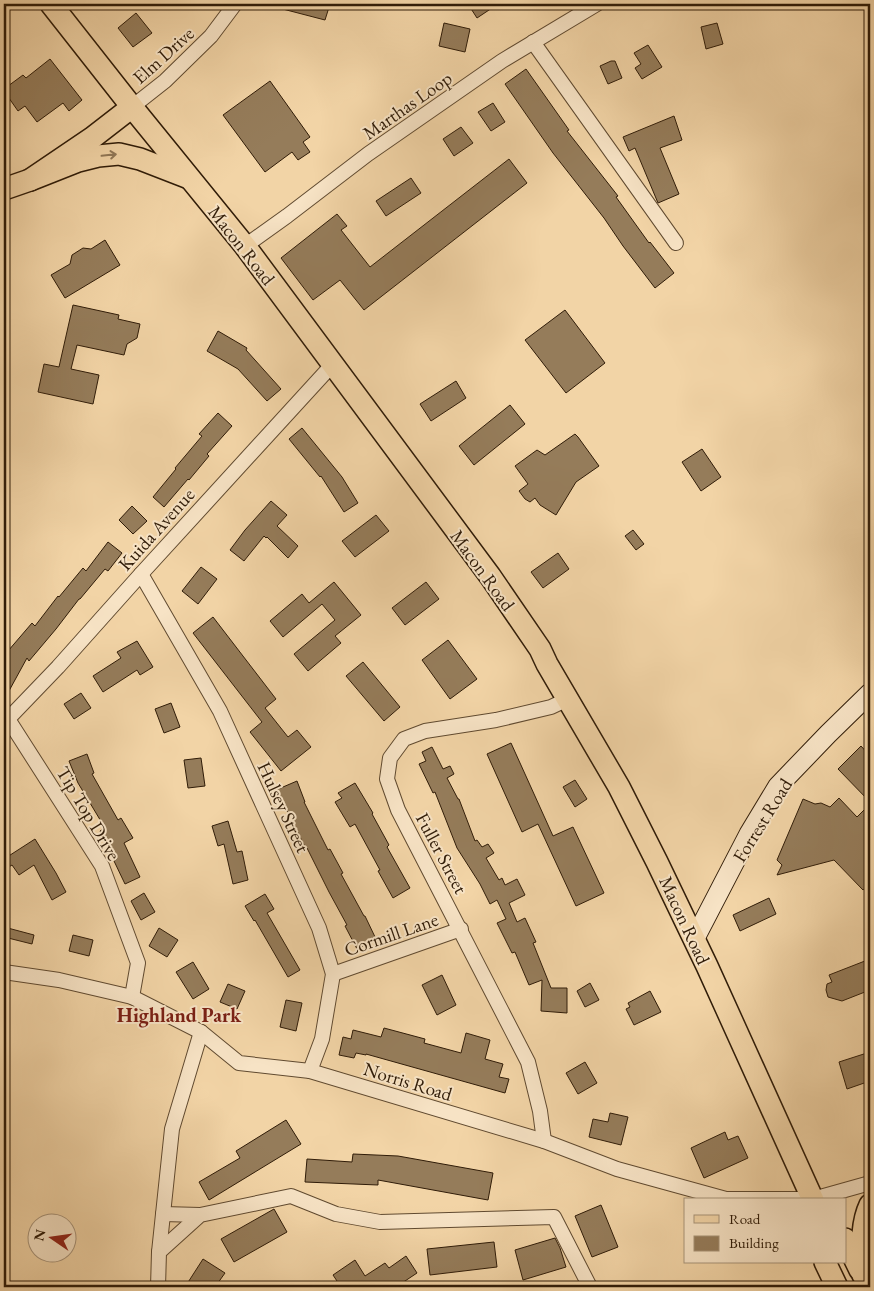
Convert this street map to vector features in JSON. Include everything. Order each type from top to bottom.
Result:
[{"type":"main road","name":"Macon Road","points":[[51,4],[245,246],[490,576],[540,649],[619,787],[657,862],[812,1198]]},
{"type":"main road","points":[[30,180],[92,138],[132,107]]},
{"type":"main road","points":[[4,189],[78,161],[98,156],[119,154],[140,159],[189,178]]},
{"type":"main road","name":"Forrest Road","points":[[694,940],[749,834],[778,786],[870,693]]},
{"type":"main road","points":[[866,1281],[863,1232],[866,1213],[870,1205]]},
{"type":"main road","points":[[846,1241],[866,1281]]},
{"type":"main road","points":[[826,1264],[837,1287]]},
{"type":"street","name":"Elm Drive","points":[[132,107],[165,81],[212,36],[235,4]]},
{"type":"street","name":"Marthas Loop","points":[[245,246],[368,154],[502,61],[597,4]]},
{"type":"street","points":[[533,42],[676,242]]},
{"type":"street","name":"Kuida Avenue","points":[[6,717],[58,667],[333,364]]},
{"type":"street","name":"Hulsey Street","points":[[141,574],[220,711],[319,928],[333,974],[322,1039],[310,1071]]},
{"type":"street","name":"Fuller Street","points":[[544,1141],[540,1111],[528,1062],[398,810],[387,779],[390,758],[404,739],[425,731],[496,720],[551,707],[568,699]]},
{"type":"street","name":"Tip Top Drive","points":[[6,717],[102,866],[138,963],[132,996]]},
{"type":"street","name":"Cormill Lane","points":[[333,974],[460,929]]},
{"type":"street","name":"Norris Road","points":[[4,972],[59,980],[132,996],[201,1032],[239,1063],[310,1071],[544,1141],[617,1169],[719,1198]]},
{"type":"street","points":[[158,1287],[159,1252],[172,1129],[201,1032]]},
{"type":"street","name":"Norris Road","points":[[820,1198],[870,1183]]},
{"type":"street","points":[[163,1214],[200,1215],[291,1196],[336,1214],[380,1222],[554,1217],[590,1287]]},
{"type":"street","points":[[159,1252],[200,1215]]},
{"type":"building","points":[[275,4],[330,4],[325,20],[275,7]]},
{"type":"building","points":[[468,4],[498,4],[477,18]]},
{"type":"building","points":[[136,13],[152,33],[133,47],[118,28]]},
{"type":"building","points":[[444,23],[470,29],[465,52],[439,46]]},
{"type":"building","points":[[717,23],[723,44],[706,49],[701,27]]},
{"type":"building","points":[[648,45],[662,67],[642,79],[635,68],[641,64],[634,53]]},
{"type":"building","points":[[50,59],[82,100],[69,111],[63,103],[37,122],[25,106],[18,111],[4,89],[23,75],[26,78]]},
{"type":"building","points":[[615,61],[622,78],[608,84],[600,66]]},
{"type":"building","points":[[526,69],[569,130],[567,131],[618,196],[616,197],[649,243],[674,273],[655,288],[604,218],[553,153],[505,84]]},
{"type":"building","points":[[270,81],[310,137],[303,142],[310,152],[298,160],[292,152],[265,172],[223,115]]},
{"type":"building","points":[[493,103],[505,122],[491,131],[478,112]]},
{"type":"building","points":[[674,116],[682,140],[660,148],[679,194],[658,203],[635,148],[629,151],[623,137]]},
{"type":"building","points":[[461,127],[473,143],[454,156],[443,139]]},
{"type":"building","points":[[509,159],[527,183],[364,310],[340,280],[313,300],[281,258],[337,214],[347,226],[341,230],[370,267]]},
{"type":"building","points":[[411,178],[421,193],[386,216],[376,201]]},
{"type":"building","points":[[105,240],[120,265],[65,298],[51,275],[70,264],[72,255],[83,248],[91,249]]},
{"type":"building","points":[[73,305],[119,315],[118,319],[140,324],[137,338],[127,344],[124,355],[77,345],[71,369],[99,375],[93,404],[38,392],[44,364],[59,367]]},
{"type":"building","points":[[565,310],[605,363],[566,393],[525,340]]},
{"type":"building","points":[[218,331],[247,348],[246,350],[281,389],[267,401],[238,369],[207,351]]},
{"type":"building","points":[[456,381],[466,398],[431,421],[420,404]]},
{"type":"building","points":[[510,405],[525,424],[474,465],[459,446]]},
{"type":"building","points":[[218,413],[232,426],[207,454],[209,456],[189,480],[164,507],[153,497],[202,436],[199,434]]},
{"type":"building","points":[[302,428],[342,477],[358,503],[344,512],[321,476],[289,439]]},
{"type":"building","points":[[575,434],[599,466],[576,482],[556,515],[540,505],[535,498],[530,502],[525,499],[519,491],[528,484],[515,466],[537,450],[545,455]]},
{"type":"building","points":[[702,449],[721,477],[701,491],[682,462]]},
{"type":"building","points":[[271,501],[287,515],[277,526],[298,546],[288,558],[264,536],[244,561],[230,550]]},
{"type":"building","points":[[132,506],[147,521],[133,534],[119,520]]},
{"type":"building","points":[[376,515],[389,531],[355,557],[342,541]]},
{"type":"building","points":[[633,530],[644,544],[636,550],[625,536]]},
{"type":"building","points":[[108,542],[122,553],[108,571],[105,569],[79,599],[29,661],[27,658],[4,700],[4,659],[8,651],[32,623],[35,626],[83,568],[86,571]]},
{"type":"building","points":[[558,553],[569,569],[543,588],[531,572]]},
{"type":"building","points":[[201,567],[217,579],[198,604],[182,591]]},
{"type":"building","points":[[334,582],[361,615],[335,636],[341,643],[308,671],[294,654],[335,620],[322,604],[283,637],[270,621],[302,594],[309,603]]},
{"type":"building","points":[[426,582],[439,599],[405,625],[392,608]]},
{"type":"building","points":[[213,617],[276,699],[265,708],[288,737],[297,730],[311,747],[281,771],[250,732],[262,722],[193,633]]},
{"type":"building","points":[[448,640],[477,679],[450,699],[422,660]]},
{"type":"building","points":[[137,641],[153,667],[140,675],[137,670],[103,692],[93,676],[121,658],[117,652]]},
{"type":"building","points":[[363,662],[400,707],[384,721],[346,676]]},
{"type":"building","points":[[81,693],[91,708],[74,719],[64,704]]},
{"type":"building","points":[[171,703],[180,727],[164,733],[155,709]]},
{"type":"building","points":[[511,743],[553,836],[573,827],[604,893],[576,906],[538,824],[522,832],[487,754]]},
{"type":"building","points":[[861,746],[870,756],[870,802],[838,769]]},
{"type":"building","points":[[432,747],[443,769],[450,766],[454,774],[447,778],[459,799],[475,841],[477,840],[482,847],[488,844],[494,853],[486,858],[499,880],[502,878],[505,885],[517,879],[525,895],[509,903],[517,922],[525,918],[536,942],[533,943],[551,988],[567,988],[567,1013],[541,1011],[542,980],[529,985],[515,952],[512,953],[497,923],[506,919],[497,900],[490,904],[480,884],[457,848],[435,792],[433,793],[419,764],[426,761],[422,752]]},
{"type":"building","points":[[87,754],[94,773],[92,774],[118,820],[121,818],[133,838],[124,843],[140,877],[125,884],[114,861],[117,859],[100,831],[105,828],[78,783],[69,761]]},
{"type":"building","points":[[201,758],[205,786],[188,788],[184,760]]},
{"type":"building","points":[[575,780],[587,799],[575,807],[563,787]]},
{"type":"building","points":[[297,781],[304,802],[328,850],[330,849],[343,873],[341,874],[376,939],[357,949],[345,926],[347,925],[286,809],[284,810],[276,790]]},
{"type":"building","points":[[355,783],[373,813],[389,845],[387,847],[410,888],[393,898],[355,824],[350,827],[335,802],[342,798],[338,793]]},
{"type":"building","points":[[839,798],[857,817],[870,804],[870,884],[863,890],[834,860],[777,875],[782,865],[777,860],[803,799],[830,807]]},
{"type":"building","points":[[228,821],[237,852],[242,851],[248,880],[233,884],[224,844],[218,846],[212,826]]},
{"type":"building","points":[[35,839],[66,892],[52,900],[34,865],[19,875],[12,865],[4,870],[4,859]]},
{"type":"building","points":[[144,893],[155,912],[141,920],[131,901]]},
{"type":"building","points":[[265,894],[274,909],[267,913],[300,970],[288,977],[245,906]]},
{"type":"building","points":[[769,898],[776,914],[740,931],[733,915]]},
{"type":"building","points":[[4,927],[34,935],[32,944],[4,937]]},
{"type":"building","points":[[159,928],[178,940],[167,957],[149,946]]},
{"type":"building","points":[[73,935],[93,940],[89,956],[69,951]]},
{"type":"building","points":[[870,959],[870,990],[842,1001],[828,997],[827,984],[832,982],[829,975]]},
{"type":"building","points":[[193,962],[209,989],[193,999],[176,972]]},
{"type":"building","points":[[442,975],[456,1005],[437,1015],[422,985]]},
{"type":"building","points":[[590,983],[599,1000],[585,1007],[577,991]]},
{"type":"building","points":[[228,984],[245,991],[237,1009],[220,1002]]},
{"type":"building","points":[[650,991],[661,1012],[634,1025],[626,1009],[630,1007],[628,1003]]},
{"type":"building","points":[[286,1000],[302,1003],[296,1031],[280,1027]]},
{"type":"building","points":[[384,1028],[425,1039],[424,1043],[461,1053],[466,1033],[490,1040],[485,1059],[503,1064],[499,1077],[509,1079],[505,1093],[366,1054],[356,1053],[354,1058],[339,1055],[343,1037],[351,1039],[353,1030],[381,1037]]},
{"type":"building","points":[[870,1052],[870,1081],[847,1089],[839,1062]]},
{"type":"building","points":[[585,1062],[597,1083],[578,1094],[566,1073]]},
{"type":"building","points":[[610,1113],[628,1117],[621,1145],[589,1137],[593,1119],[608,1122]]},
{"type":"building","points":[[286,1120],[301,1144],[209,1200],[199,1182],[240,1158],[236,1151]]},
{"type":"building","points":[[725,1132],[728,1140],[738,1136],[748,1158],[704,1178],[691,1148]]},
{"type":"building","points":[[353,1154],[398,1156],[493,1173],[488,1200],[378,1180],[378,1185],[305,1182],[307,1159],[352,1162]]},
{"type":"building","points":[[601,1205],[618,1247],[592,1257],[575,1216]]},
{"type":"building","points":[[274,1209],[287,1232],[234,1262],[221,1239]]},
{"type":"building","points":[[555,1238],[566,1267],[523,1280],[515,1250]]},
{"type":"building","points":[[494,1242],[497,1267],[430,1275],[427,1249]]},
{"type":"building","points":[[406,1256],[417,1273],[396,1287],[371,1287],[367,1282],[359,1287],[341,1287],[333,1275],[355,1260],[365,1276],[385,1263],[389,1268]]},
{"type":"building","points":[[203,1259],[225,1273],[215,1287],[185,1287]]},
{"type":"district","name":"Highland Park","points":[[179,1015]]}]
